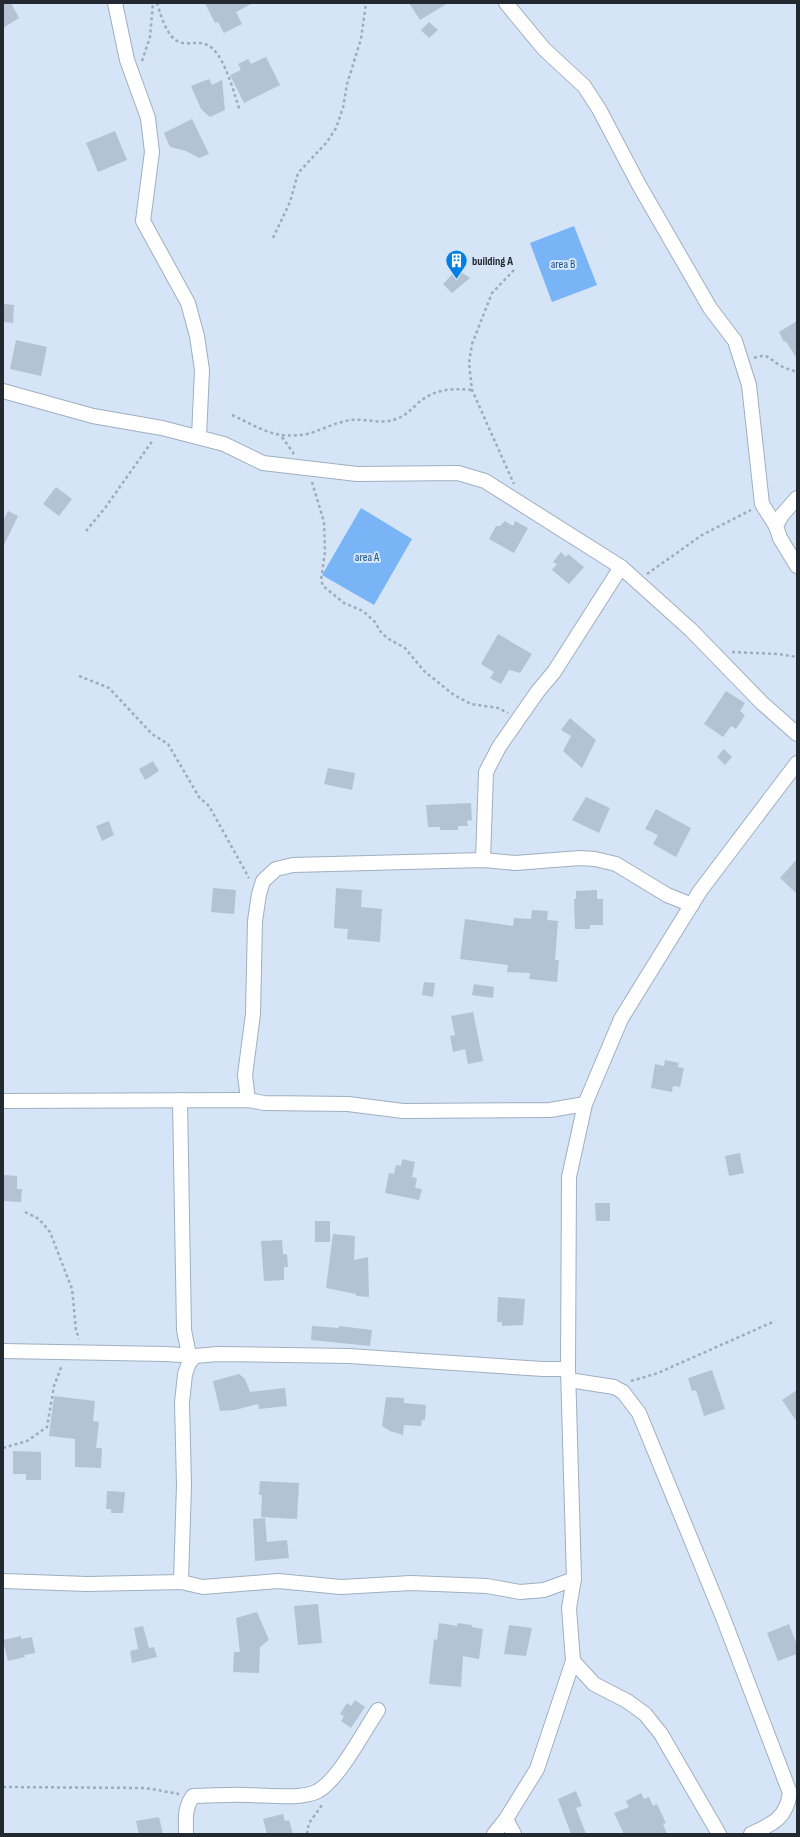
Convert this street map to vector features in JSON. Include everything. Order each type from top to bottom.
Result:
[{"type":"street","points":[[114,3],[127,60],[148,118],[152,152],[143,221],[188,303],[197,336],[202,370],[199,437]]},
{"type":"street","points":[[506,3],[544,49],[584,86],[599,109],[639,185],[710,308],[735,341],[749,385],[762,504],[776,526],[780,538],[797,566]]},
{"type":"street","points":[[3,391],[93,416],[162,428],[199,437],[224,444],[263,463],[357,474],[458,474],[485,481],[621,567],[711,650],[762,703],[797,734]]},
{"type":"street","points":[[776,526],[782,515],[797,498]]},
{"type":"street","points":[[483,860],[486,772],[499,747],[538,691],[554,672],[621,567]]},
{"type":"street","points":[[494,1834],[506,1819],[537,1769],[573,1661],[569,1608],[574,1579],[568,1374],[569,1177],[585,1104],[621,1020],[700,891],[797,763]]},
{"type":"street","points":[[248,1100],[245,1075],[253,1014],[255,921],[259,894],[263,881],[276,870],[293,865],[483,860],[515,863],[580,858],[595,859],[616,864],[667,895],[692,905]]},
{"type":"street","points":[[180,1100],[184,1322],[192,1356],[185,1374],[182,1403],[184,1485],[181,1534],[181,1582]]},
{"type":"street","points":[[3,1101],[248,1100],[264,1103],[348,1104],[403,1111],[550,1110],[585,1104]]},
{"type":"street","points":[[3,1351],[92,1352],[192,1356],[218,1354],[349,1356],[543,1369],[568,1374],[614,1387],[623,1392],[639,1413],[722,1615],[779,1760],[790,1793],[788,1803],[778,1821]]},
{"type":"street","points":[[3,1581],[87,1584],[181,1582],[203,1588],[278,1581],[341,1587],[411,1583],[488,1586],[520,1592],[544,1590],[574,1579]]},
{"type":"street","points":[[573,1661],[594,1684],[627,1701],[645,1714],[661,1734],[719,1834]]},
{"type":"street","points":[[186,1834],[185,1816],[188,1802],[193,1796],[248,1794],[306,1796],[318,1791],[342,1765],[378,1710]]},
{"type":"street","points":[[751,1834],[797,1811]]},
{"type":"street","points":[[506,1819],[514,1834]]},
{"type":"path","points":[[134,79],[150,37],[153,3]]},
{"type":"path","points":[[157,3],[164,24],[178,41],[182,43],[205,44],[213,49],[228,74],[240,111]]},
{"type":"path","points":[[273,238],[290,202],[298,173],[327,142],[336,128],[343,108],[347,84],[361,39],[366,3]]},
{"type":"path","points":[[514,270],[492,293],[472,344],[469,363],[472,390],[515,486]]},
{"type":"path","points":[[743,363],[764,355],[770,357],[784,368],[797,372]]},
{"type":"path","points":[[232,415],[276,435],[301,434],[349,420],[366,419],[380,422],[394,420],[406,415],[426,397],[437,392],[452,388],[472,390]]},
{"type":"path","points":[[86,531],[105,508],[162,428]]},
{"type":"path","points":[[308,469],[324,522],[325,552],[320,580],[323,586],[344,603],[363,611],[375,622],[380,631],[387,638],[405,648],[424,671],[454,694],[471,704],[498,708],[519,718]]},
{"type":"path","points":[[637,582],[665,560],[702,535],[762,504]]},
{"type":"path","points":[[711,650],[797,657]]},
{"type":"path","points":[[79,676],[110,688],[152,734],[168,744],[199,797],[209,806],[223,834],[259,894]]},
{"type":"path","points":[[24,1212],[39,1219],[50,1232],[72,1289],[76,1330],[80,1343],[92,1352]]},
{"type":"path","points":[[614,1387],[658,1373],[775,1321]]},
{"type":"path","points":[[3,1448],[27,1441],[47,1427],[54,1386],[68,1352]]},
{"type":"path","points":[[3,1787],[146,1788],[193,1796]]},
{"type":"path","points":[[307,1834],[309,1823],[322,1806],[318,1791]]},
{"type":"green space","name":"area B","points":[[574,226],[597,285],[552,302],[530,243]]},
{"type":"green space","name":"area A","points":[[361,508],[412,539],[374,605],[322,575]]},
{"type":"building","points":[[3,3],[11,3],[19,18],[3,28]]},
{"type":"building","points":[[205,3],[253,3],[236,12],[242,24],[224,33],[218,22],[215,23]]},
{"type":"building","points":[[409,3],[448,3],[420,20]]},
{"type":"building","points":[[429,22],[438,30],[429,38],[421,30]]},
{"type":"building","points":[[266,57],[280,85],[244,103],[230,75],[241,70],[238,64],[248,59],[251,64]]},
{"type":"building","points":[[209,79],[212,85],[222,80],[225,110],[210,117],[201,109],[191,86]]},
{"type":"building","points":[[192,119],[209,154],[199,158],[186,151],[170,147],[164,133]]},
{"type":"building","points":[[115,131],[127,160],[98,172],[86,143]]},
{"type":"building","name":"building A","points":[[457,269],[470,278],[452,293],[443,284]]},
{"type":"building","points":[[3,304],[14,305],[13,323],[3,322]]},
{"type":"building","points":[[797,321],[797,359],[786,341],[784,342],[779,332]]},
{"type":"building","points":[[16,340],[47,347],[41,376],[10,369]]},
{"type":"building","points":[[56,487],[72,499],[59,516],[43,504]]},
{"type":"building","points":[[8,511],[18,516],[3,547],[3,521]]},
{"type":"building","points":[[505,521],[513,526],[515,521],[528,528],[514,553],[489,539],[496,526],[500,526]]},
{"type":"building","points":[[561,552],[566,557],[568,554],[584,567],[569,584],[552,570],[557,564],[553,562]]},
{"type":"building","points":[[498,634],[532,654],[520,673],[509,670],[501,684],[490,678],[494,672],[481,664]]},
{"type":"building","points":[[726,691],[745,703],[740,711],[745,715],[736,729],[731,726],[723,737],[704,724]]},
{"type":"building","points":[[570,718],[596,740],[582,768],[563,751],[571,736],[561,730]]},
{"type":"building","points":[[724,749],[732,757],[725,765],[717,757]]},
{"type":"building","points":[[153,761],[159,771],[145,780],[139,769]]},
{"type":"building","points":[[328,768],[355,773],[352,790],[324,784]]},
{"type":"building","points":[[586,797],[610,808],[599,833],[572,820]]},
{"type":"building","points":[[471,803],[472,820],[467,821],[468,826],[458,826],[458,830],[440,830],[440,827],[428,827],[426,805]]},
{"type":"building","points":[[656,809],[691,828],[676,857],[653,844],[658,835],[645,829]]},
{"type":"building","points":[[109,821],[114,835],[102,841],[96,826]]},
{"type":"building","points":[[797,859],[797,894],[780,878]]},
{"type":"building","points":[[213,888],[236,890],[234,914],[211,912]]},
{"type":"building","points":[[336,888],[362,890],[361,907],[382,909],[380,942],[347,939],[348,929],[334,928]]},
{"type":"building","points":[[597,890],[597,899],[603,899],[603,925],[590,925],[590,929],[575,929],[574,899],[576,899],[576,891]]},
{"type":"building","points":[[532,910],[548,911],[547,920],[558,921],[555,960],[559,960],[557,982],[529,979],[530,973],[507,972],[508,965],[460,959],[465,919],[513,926],[514,918],[531,919]]},
{"type":"building","points":[[424,982],[435,983],[433,997],[422,995]]},
{"type":"building","points":[[474,984],[494,987],[493,998],[472,995]]},
{"type":"building","points":[[473,1012],[483,1061],[468,1064],[465,1049],[453,1052],[450,1036],[455,1035],[451,1016]]},
{"type":"building","points":[[665,1060],[679,1063],[678,1067],[684,1068],[680,1087],[673,1086],[672,1092],[651,1088],[655,1064],[664,1066]]},
{"type":"building","points":[[740,1153],[744,1173],[729,1176],[725,1156]]},
{"type":"building","points":[[402,1159],[415,1162],[412,1177],[417,1178],[415,1188],[422,1189],[419,1200],[385,1193],[389,1173],[394,1174],[396,1165],[401,1166]]},
{"type":"building","points":[[3,1175],[17,1176],[17,1189],[22,1189],[21,1202],[3,1201]]},
{"type":"building","points":[[595,1203],[610,1203],[610,1221],[596,1221]]},
{"type":"building","points":[[315,1221],[330,1221],[330,1242],[315,1242]]},
{"type":"building","points":[[333,1234],[355,1236],[354,1260],[368,1257],[369,1297],[356,1296],[356,1294],[326,1288]]},
{"type":"building","points":[[282,1240],[283,1254],[287,1254],[288,1267],[284,1267],[284,1280],[264,1281],[261,1241]]},
{"type":"building","points":[[498,1297],[525,1299],[523,1325],[502,1326],[502,1322],[497,1322]]},
{"type":"building","points":[[312,1326],[339,1328],[339,1326],[372,1330],[370,1346],[311,1340]]},
{"type":"building","points":[[712,1370],[725,1409],[704,1416],[696,1390],[692,1391],[688,1378]]},
{"type":"building","points":[[239,1374],[245,1379],[250,1392],[285,1388],[287,1406],[259,1409],[258,1404],[235,1410],[220,1411],[213,1381]]},
{"type":"building","points":[[797,1390],[797,1422],[782,1400]]},
{"type":"building","points":[[54,1396],[95,1401],[93,1421],[99,1422],[96,1448],[102,1448],[101,1468],[75,1467],[75,1439],[49,1436]]},
{"type":"building","points":[[386,1397],[404,1398],[404,1403],[426,1405],[425,1420],[422,1420],[421,1426],[404,1425],[403,1435],[390,1431],[382,1426]]},
{"type":"building","points":[[13,1451],[41,1452],[41,1480],[26,1480],[26,1474],[13,1474]]},
{"type":"building","points":[[260,1481],[299,1483],[297,1519],[261,1517],[262,1495],[259,1495]]},
{"type":"building","points":[[107,1491],[125,1492],[123,1513],[111,1513],[111,1509],[106,1509]]},
{"type":"building","points":[[265,1518],[267,1542],[287,1540],[289,1558],[255,1561],[253,1519]]},
{"type":"building","points":[[318,1604],[322,1643],[298,1645],[294,1606]]},
{"type":"building","points":[[257,1612],[269,1640],[260,1647],[259,1673],[233,1672],[234,1652],[240,1652],[236,1618]]},
{"type":"building","points":[[439,1623],[457,1626],[457,1623],[472,1625],[472,1627],[483,1629],[479,1659],[463,1656],[461,1687],[429,1684],[434,1639],[437,1640]]},
{"type":"building","points":[[789,1624],[797,1645],[797,1654],[778,1661],[767,1633]]},
{"type":"building","points":[[509,1625],[532,1628],[526,1656],[504,1654]]},
{"type":"building","points":[[143,1626],[149,1648],[154,1647],[157,1657],[132,1663],[130,1651],[138,1649],[134,1628]]},
{"type":"building","points":[[21,1636],[21,1639],[32,1637],[35,1653],[24,1655],[25,1657],[8,1661],[3,1640]]},
{"type":"building","points":[[355,1700],[365,1707],[351,1728],[341,1721],[344,1716],[340,1714],[347,1703],[351,1706]]},
{"type":"building","points":[[576,1791],[582,1806],[576,1808],[586,1834],[571,1834],[558,1799]]},
{"type":"building","points":[[641,1793],[644,1799],[649,1797],[653,1806],[657,1804],[666,1823],[663,1824],[667,1834],[624,1834],[614,1813],[629,1807],[626,1801]]},
{"type":"building","points":[[283,1814],[285,1821],[289,1820],[293,1834],[267,1834],[263,1819]]},
{"type":"building","points":[[159,1817],[163,1834],[139,1834],[136,1821]]},
{"type":"place","name":"building A","points":[[456,280]]}]
